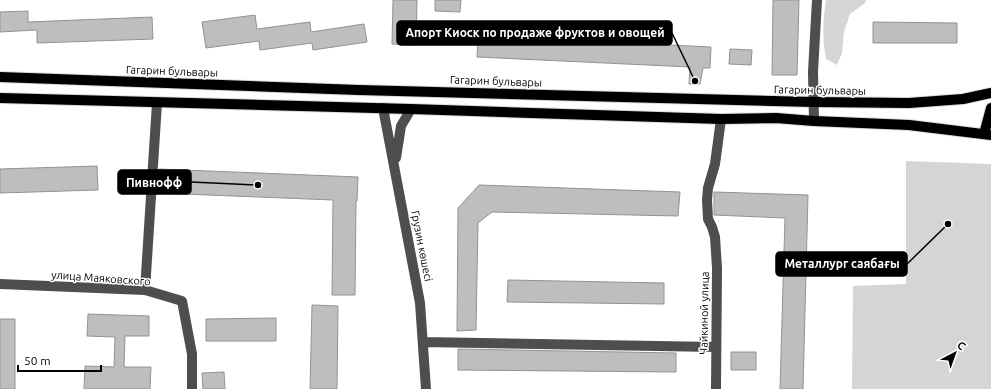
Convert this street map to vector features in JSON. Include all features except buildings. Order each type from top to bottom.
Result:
[{"type":"main road","name":"Гагарин бульвары","points":[[0,77],[381,90],[814,102],[909,103],[963,99],[991,93]]},
{"type":"main road","points":[[381,90],[383,108]]},
{"type":"main road","points":[[0,98],[721,119],[776,118],[909,125],[988,135],[991,108]]},
{"type":"street","points":[[814,121],[813,72],[816,0]]},
{"type":"street","points":[[145,290],[157,103]]},
{"type":"street","name":"Грузин көшесі","points":[[383,108],[420,303],[426,389]]},
{"type":"street","points":[[395,166],[401,126],[411,109]]},
{"type":"street","name":"Чайкиной улица","points":[[716,389],[717,268],[715,237],[708,219],[707,200],[708,188],[715,164],[721,119]]},
{"type":"street","name":"улица Маяковского","points":[[0,284],[145,290],[182,301],[192,354],[192,389]]},
{"type":"street","points":[[423,342],[716,347]]},
{"type":"shaded area","points":[[826,0],[866,0],[865,3],[850,14],[844,32],[842,53],[837,65],[826,59],[823,30]]},
{"type":"shaded area","points":[[906,161],[991,164],[991,389],[852,389],[853,286],[906,284]]},
{"type":"place","name":"Апорт Киоск по продаже фруктов и овощей","points":[[695,81]]},
{"type":"place","name":"Пивнофф","points":[[258,185]]},
{"type":"place","name":"Металлург саябағы","points":[[948,224]]}]
